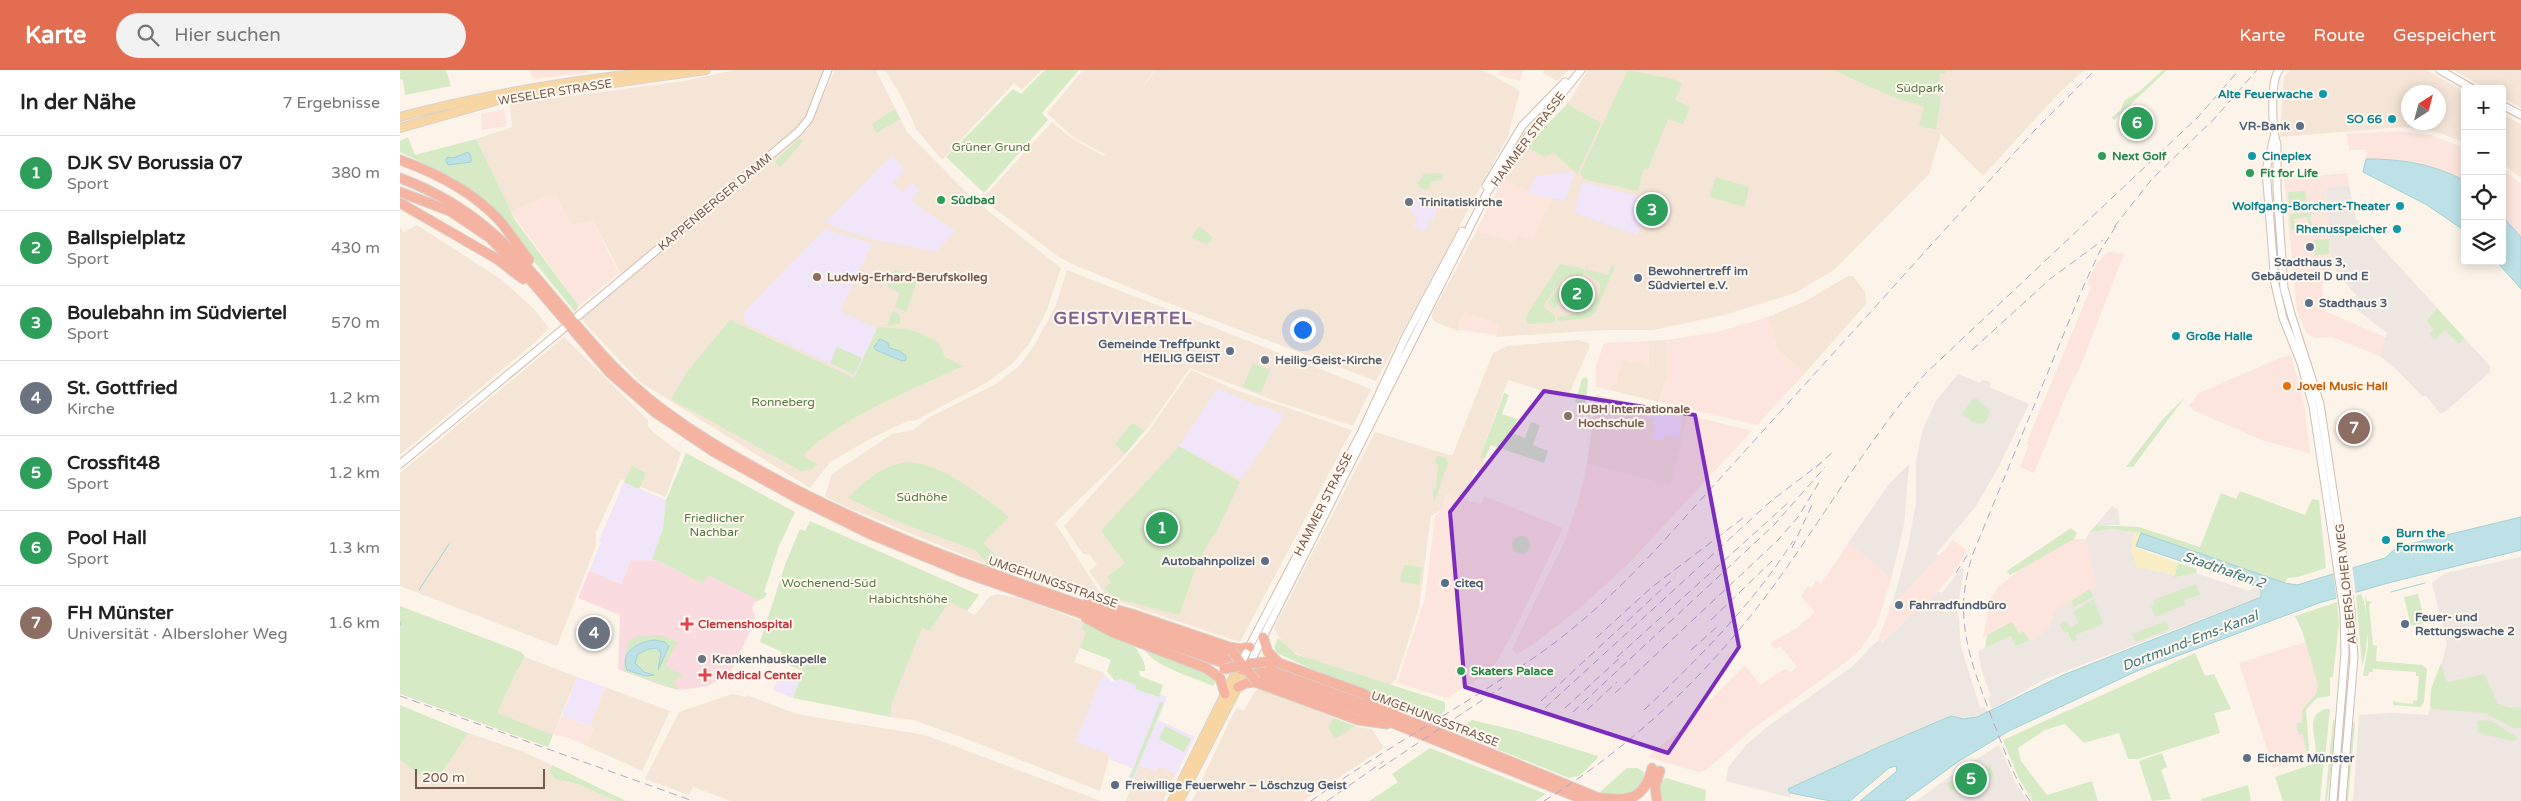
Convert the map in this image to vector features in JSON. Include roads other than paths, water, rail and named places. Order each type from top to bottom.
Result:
[{"type":"highway","points":[[400,156],[418,167]]},
{"type":"highway","points":[[400,160],[451,182],[490,212],[547,282],[550,291]]},
{"type":"highway","points":[[400,178],[436,194],[479,221],[520,257],[550,291]]},
{"type":"highway","points":[[400,192],[438,205],[476,228],[515,262],[559,314]]},
{"type":"highway","points":[[400,203],[508,266],[559,314]]},
{"type":"highway","name":"UMGEHUNGSSTRASSE","points":[[550,291],[604,356],[630,382],[671,416],[717,446],[791,488],[888,534],[965,565],[1407,728],[1587,801]]},
{"type":"highway","name":"UMGEHUNGSSTRASSE","points":[[559,314],[603,365],[640,400],[686,435],[738,466],[817,508],[895,545],[969,574],[1060,601],[1421,726],[1602,799],[1620,800],[1634,798],[1647,785],[1656,770],[1655,789],[1657,801]]},
{"type":"highway","points":[[1060,601],[1108,606],[1230,649],[1240,649],[1245,664]]},
{"type":"highway","points":[[1060,601],[1112,632],[1206,668],[1220,678],[1225,694]]},
{"type":"highway","points":[[1263,637],[1268,652],[1279,663]]},
{"type":"highway","points":[[1230,649],[1245,664],[1259,683]]},
{"type":"highway","points":[[1206,668],[1224,669],[1245,664],[1279,663],[1387,704],[1421,726]]},
{"type":"highway","points":[[1238,687],[1251,682],[1259,683],[1358,720],[1407,728]]},
{"type":"main road","name":"WESELER STRASSE","points":[[400,117],[461,101],[567,82],[671,70]]},
{"type":"main road","name":"WESELER STRASSE","points":[[400,128],[506,98],[706,70]]},
{"type":"main road","name":"KAPPENBERGER DAMM","points":[[578,316],[798,132],[808,119],[828,70]]},
{"type":"main road","name":"HAMMER STRASSE","points":[[1179,801],[1238,687],[1245,664],[1362,431],[1514,137],[1531,116],[1577,70]]},
{"type":"main road","name":"HAMMER STRASSE","points":[[1172,801],[1225,694],[1263,637],[1407,342],[1488,191],[1512,156],[1581,70]]},
{"type":"main road","name":"ALBERSLOHER WEG","points":[[2279,70],[2274,80],[2274,138],[2277,144],[2277,188],[2284,288],[2290,314],[2315,384],[2354,657],[2342,801]]},
{"type":"main road","points":[[2440,70],[2466,85]]},
{"type":"main road","points":[[461,101],[464,110]]},
{"type":"main road","points":[[2506,107],[2521,115]]},
{"type":"main road","points":[[400,464],[563,329]]},
{"type":"main road","name":"ALBERSLOHER WEG","points":[[2333,801],[2347,604]]},
{"type":"water","points":[[468,152],[471,156],[471,162],[448,165],[447,157],[453,158]]},
{"type":"water","points":[[2366,159],[2392,160],[2442,170],[2461,179],[2461,228],[2427,205],[2363,172]]},
{"type":"water","points":[[2506,220],[2521,237],[2521,289],[2500,265],[2506,265]]},
{"type":"water","points":[[880,339],[888,343],[889,348],[900,351],[906,356],[906,360],[902,361],[876,350],[874,347]]},
{"type":"water","points":[[2521,517],[2521,550],[2388,583],[2319,603],[2137,671],[2009,731],[1959,761],[1904,801],[1860,801],[1897,771],[1896,766],[1889,768],[1850,801],[1831,801],[1790,793],[1788,789],[1951,716],[1964,719],[1977,717],[2063,675],[2261,597],[2261,590],[2255,586],[2136,546],[2141,533],[2285,583],[2297,585],[2385,558],[2397,547]]},
{"type":"water","points":[[655,640],[665,642],[669,646],[658,670],[661,653],[657,648],[648,649],[638,654],[635,663],[644,672],[654,675],[645,676],[627,670],[625,663],[628,652],[643,642]]},
{"type":"waterway","points":[[419,590],[449,544]]},
{"type":"waterway","points":[[2391,592],[2425,583]]},
{"type":"railway","points":[[1311,801],[1535,657],[1600,605],[1659,546],[2035,130],[2095,70]]},
{"type":"railway","points":[[1544,801],[1606,758],[1635,735],[1715,658],[1784,572],[1862,456],[1926,373],[2198,117],[2239,70]]},
{"type":"railway","points":[[2114,227],[2152,179],[2215,118],[2257,70]]},
{"type":"railway","points":[[2030,801],[2009,763],[1971,658],[1966,638],[1964,617],[1967,574],[1974,551],[2084,285],[2100,251],[2118,223]]},
{"type":"railway","points":[[1972,350],[2050,279],[2103,240]]},
{"type":"railway","points":[[1816,467],[1834,451]]},
{"type":"railway","points":[[1545,708],[1771,501],[1821,463]]},
{"type":"railway","points":[[1573,712],[1774,525],[1825,467]]},
{"type":"railway","points":[[1615,693],[1778,540],[1798,517],[1820,481]]},
{"type":"railway","points":[[1617,657],[1789,502]]},
{"type":"railway","points":[[1792,548],[1813,503]]},
{"type":"railway","points":[[1596,638],[1652,587],[1747,515]]},
{"type":"railway","points":[[1644,710],[1724,630],[1760,587],[1793,541]]},
{"type":"railway","points":[[1956,573],[1968,554]]},
{"type":"railway","points":[[1711,620],[1772,561]]},
{"type":"railway","points":[[1541,701],[1675,577]]},
{"type":"railway","points":[[1691,650],[1719,625]]},
{"type":"railway","points":[[1565,708],[1623,655]]},
{"type":"railway","points":[[1587,710],[1617,682]]},
{"type":"railway","points":[[1379,769],[1502,687]]},
{"type":"railway","points":[[400,696],[693,801]]},
{"type":"railway","points":[[1327,801],[1384,761]]},
{"type":"place","name":"Alte Feuerwache","points":[[2323,94]]},
{"type":"place","name":"SO 66","points":[[2392,119]]},
{"type":"place","name":"Pool Hall","points":[[2137,123]]},
{"type":"place","name":"VR-Bank","points":[[2300,126]]},
{"type":"place","name":"Next Golf","points":[[2102,156]]},
{"type":"place","name":"Cineplex","points":[[2252,156]]},
{"type":"place","name":"Fit for Life","points":[[2250,173]]},
{"type":"place","name":"Südbad","points":[[941,200]]},
{"type":"place","name":"Trinitatiskirche","points":[[1409,202]]},
{"type":"place","name":"Wolfgang-Borchert-Theater","points":[[2400,206]]},
{"type":"place","name":"Boulebahn im Südviertel","points":[[1652,210]]},
{"type":"place","name":"Rhenusspeicher","points":[[2397,229]]},
{"type":"place","name":"Stadthaus 3, Gebäudeteil D und E","points":[[2310,247]]},
{"type":"place","name":"Ludwig-Erhard-Berufskolleg","points":[[817,277]]},
{"type":"place","name":"Bewohnertreff im Südviertel e.V.","points":[[1638,278]]},
{"type":"place","name":"Ballspielplatz","points":[[1577,294]]},
{"type":"place","name":"Stadthaus 3","points":[[2309,303]]},
{"type":"place","name":"Große Halle","points":[[2176,336]]},
{"type":"place","name":"Gemeinde Treffpunkt HEILIG GEIST","points":[[1230,351]]},
{"type":"place","name":"Heilig-Geist-Kirche","points":[[1265,360]]},
{"type":"place","name":"Jovel Music Hall","points":[[2287,386]]},
{"type":"place","name":"IUBH Internationale Hochschule","points":[[1568,416]]},
{"type":"place","name":"FH Münster","points":[[2354,428]]},
{"type":"place","name":"DJK SV Borussia 07","points":[[1162,528]]},
{"type":"place","name":"Burn the Formwork","points":[[2386,540]]},
{"type":"place","name":"Autobahnpolizei","points":[[1265,561]]},
{"type":"place","name":"citeq","points":[[1445,583]]},
{"type":"place","name":"Fahrradfundbüro","points":[[1899,605]]},
{"type":"place","name":"Clemenshospital","points":[[687,624]]},
{"type":"place","name":"Feuer- und Rettungswache 2","points":[[2405,624]]},
{"type":"place","name":"St. Gottfried","points":[[594,633]]},
{"type":"place","name":"Krankenhauskapelle","points":[[702,659]]},
{"type":"place","name":"Skaters Palace","points":[[1461,671]]},
{"type":"place","name":"Medical Center","points":[[705,675]]},
{"type":"place","name":"Eichamt Münster","points":[[2247,758]]},
{"type":"place","name":"Crossfit48","points":[[1971,779]]},
{"type":"place","name":"Freiwillige Feuerwehr – Löschzug Geist","points":[[1115,785]]},
{"type":"district","name":"GEISTVIERTEL","points":[[1123,318]]},
{"type":"park label","name":"Südpark","points":[[1920,88]]},
{"type":"park label","name":"Grüner Grund","points":[[991,147]]},
{"type":"park label","name":"Ronneberg","points":[[783,402]]},
{"type":"park label","name":"Südhöhe","points":[[922,497]]},
{"type":"park label","name":"Friedlicher Nachbar","points":[[714,525]]},
{"type":"park label","name":"Wochenend-Süd","points":[[829,583]]},
{"type":"park label","name":"Habichtshöhe","points":[[908,599]]},
{"type":"water label","name":"Stadthafen 2","points":[[2224,570]]},
{"type":"water label","name":"Dortmund-Ems-Kanal","points":[[2190,641]]}]
